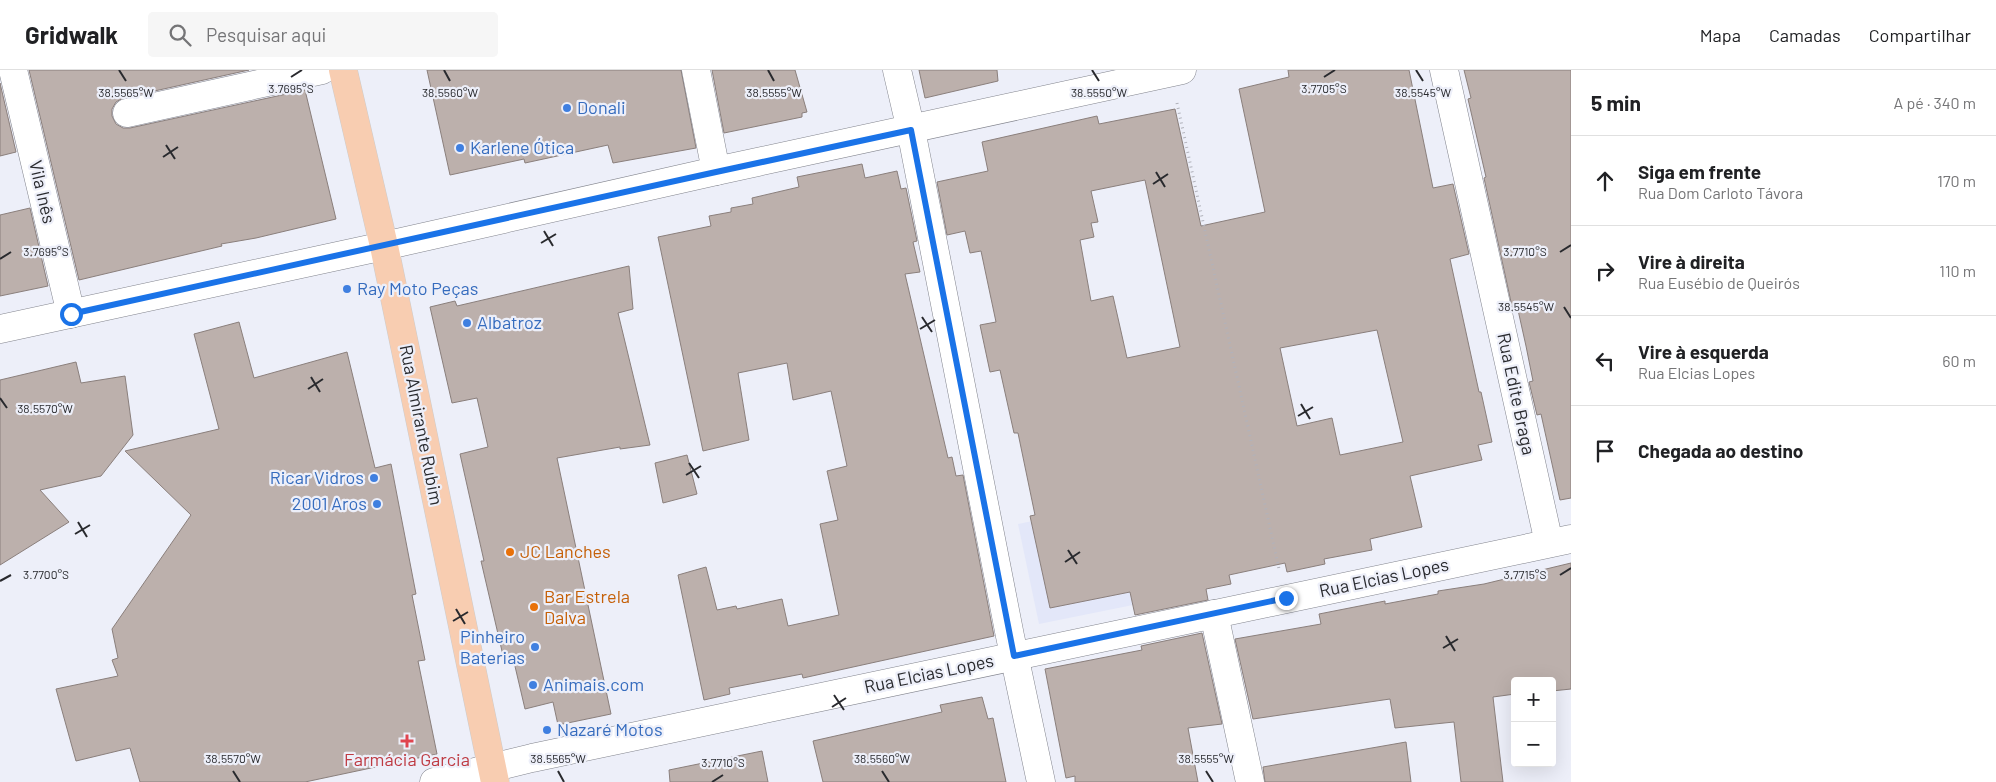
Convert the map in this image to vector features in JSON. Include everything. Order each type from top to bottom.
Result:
[{"type":"main road","name":"Rua Almirante Rubim","points":[[343,70],[384,246],[493,775]]},
{"type":"street","name":"Vila Inês","points":[[13,70],[71,314]]},
{"type":"street","points":[[127,113],[322,70]]},
{"type":"street","points":[[696,70],[716,172]]},
{"type":"street","points":[[896,70],[911,130],[1014,656],[1041,782]]},
{"type":"street","name":"Rua Edite Braga","points":[[1444,70],[1560,541]]},
{"type":"street","points":[[0,329],[1176,71]]},
{"type":"street","name":"Rua Elcias Lopes","points":[[434,782],[493,775],[1014,656],[1560,541]]},
{"type":"street","points":[[1214,614],[1250,782]]},
{"type":"path","points":[[1176,71],[1286,598]]},
{"type":"shaded area","points":[[1112,505],[1133,605],[1039,624],[1018,524]]},
{"type":"building","points":[[29,70],[249,70],[123,98],[116,102],[112,109],[112,116],[116,124],[123,128],[305,90],[336,219],[256,238],[221,244],[222,246],[79,280]]},
{"type":"building","points":[[427,70],[681,70],[696,148],[613,163],[608,145],[525,163],[524,159],[450,175]]},
{"type":"building","points":[[712,70],[795,70],[807,112],[802,113],[802,117],[724,133]]},
{"type":"building","points":[[919,70],[997,70],[998,81],[925,98]]},
{"type":"building","points":[[1288,70],[1409,70],[1433,188],[1453,184],[1469,254],[1450,259],[1492,442],[1478,445],[1482,460],[1410,476],[1422,527],[1370,539],[1372,550],[1324,559],[1325,564],[1287,572],[1285,563],[1229,575],[1231,584],[1206,589],[1208,600],[1135,615],[1130,592],[1050,608],[1030,516],[1035,515],[1018,433],[1014,433],[1000,370],[990,372],[980,325],[996,322],[981,251],[970,253],[965,231],[947,235],[937,182],[988,171],[982,142],[1097,116],[1099,124],[1175,109],[1201,226],[1265,212],[1239,89],[1289,77]],"holes":[[[1145,180],[1180,347],[1127,358],[1113,296],[1091,301],[1080,240],[1094,237],[1091,223],[1098,222],[1091,191]],[[1377,330],[1403,442],[1340,455],[1332,418],[1297,426],[1280,348]]]},
{"type":"building","points":[[1464,70],[1571,70],[1571,498],[1560,500],[1541,414],[1537,415],[1529,382],[1533,381],[1526,346],[1518,310],[1513,311],[1484,178],[1486,177],[1468,99],[1471,98]]},
{"type":"building","points":[[0,83],[16,152],[0,156]]},
{"type":"building","points":[[862,164],[865,178],[897,171],[901,189],[906,188],[917,241],[913,242],[920,272],[905,274],[948,458],[952,457],[956,476],[963,475],[994,636],[803,678],[802,674],[729,688],[730,694],[704,700],[678,575],[706,567],[717,610],[736,606],[737,609],[782,599],[788,626],[839,615],[820,524],[838,520],[827,471],[847,466],[831,391],[793,400],[787,363],[738,373],[749,440],[703,451],[658,237],[711,226],[709,216],[731,212],[731,208],[753,204],[752,198],[799,187],[797,177]]},
{"type":"building","points":[[30,208],[48,286],[0,296],[0,215]]},
{"type":"building","points":[[629,266],[633,309],[618,313],[650,445],[620,449],[620,447],[557,458],[611,714],[558,725],[553,702],[525,709],[514,662],[505,664],[481,561],[484,561],[460,454],[488,447],[477,398],[452,403],[430,307],[455,301],[457,306]]},
{"type":"building","points":[[239,322],[254,378],[347,352],[375,468],[391,464],[416,594],[412,595],[425,660],[418,661],[437,754],[305,782],[140,782],[130,748],[76,761],[56,689],[118,676],[112,660],[118,658],[112,629],[191,515],[125,451],[219,429],[194,334]]},
{"type":"building","points":[[76,362],[81,383],[125,376],[133,435],[101,476],[40,490],[69,522],[0,565],[0,380]]},
{"type":"building","points":[[687,455],[697,494],[663,503],[655,463]]},
{"type":"building","points":[[1571,563],[1571,689],[1556,691],[1556,677],[1511,677],[1511,695],[1493,697],[1503,782],[1461,782],[1454,722],[1395,728],[1390,699],[1253,719],[1235,639],[1321,624],[1319,614],[1385,601],[1385,604],[1438,594],[1438,591],[1484,584]]},
{"type":"building","points":[[1202,633],[1222,724],[1188,728],[1198,782],[1075,782],[1075,776],[1066,778],[1045,669],[1142,650],[1141,646]]},
{"type":"building","points":[[982,697],[988,719],[993,718],[1006,782],[823,782],[813,741],[942,712],[940,705]]},
{"type":"building","points":[[1406,742],[1411,782],[1265,782],[1263,767]]},
{"type":"building","points":[[762,751],[768,782],[670,782],[669,770]]},
{"type":"place","name":"Donali","points":[[567,108]]},
{"type":"place","name":"Karlene Ótica","points":[[460,148]]},
{"type":"place","name":"Ray Moto Peças","points":[[347,289]]},
{"type":"place","name":"Albatroz","points":[[467,323]]},
{"type":"place","name":"Ricar Vidros","points":[[374,478]]},
{"type":"place","name":"2001 Aros","points":[[377,504]]},
{"type":"place","name":"JC Lanches","points":[[510,552]]},
{"type":"place","name":"Bar Estrela Dalva","points":[[534,607]]},
{"type":"place","name":"Pinheiro Baterias","points":[[535,647]]},
{"type":"place","name":"Animais.com","points":[[533,685]]},
{"type":"place","name":"Nazaré Motos","points":[[547,730]]},
{"type":"place","name":"Farmácia Garcia","points":[[407,741]]},
{"type":"route","points":[[71,314],[911,130],[1014,656],[1286,598]]}]
